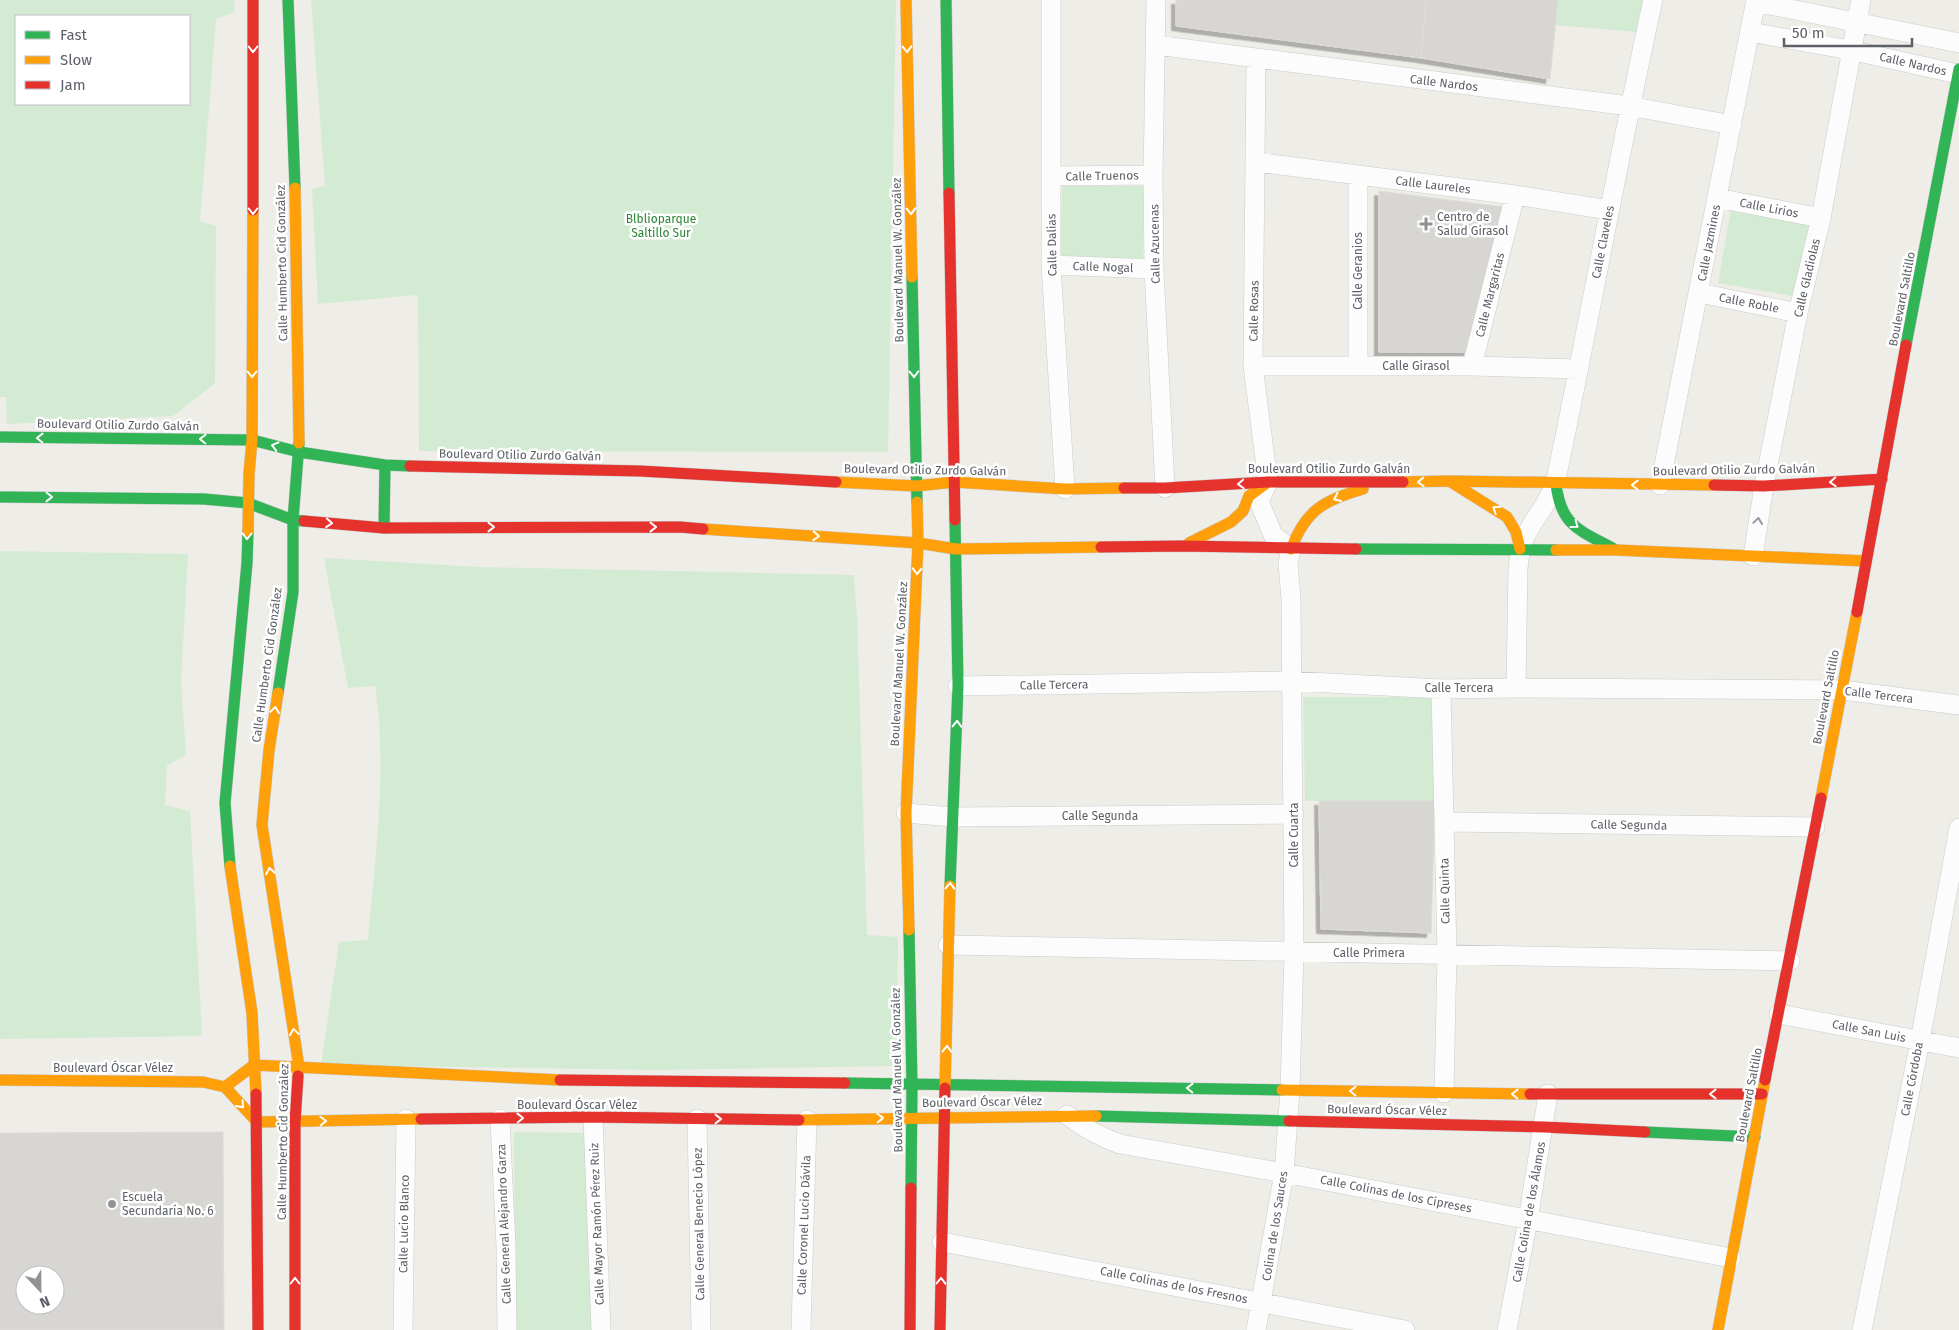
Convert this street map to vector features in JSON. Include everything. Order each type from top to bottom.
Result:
[{"type":"street","name":"Calle Humberto Cid González","points":[[254,0],[252,440],[247,563],[225,803],[230,865],[252,1013],[257,1122],[258,1330]]},
{"type":"street","name":"Calle Humberto Cid González","points":[[288,0],[296,218],[299,452],[293,520],[293,592],[269,750],[262,824],[299,1067],[295,1122],[295,1330]]},
{"type":"street","name":"Boulevard Manuel W. González","points":[[906,0],[918,543],[906,813],[912,1085],[910,1330]]},
{"type":"street","points":[[940,1330],[946,1116],[948,945],[958,686],[946,0]]},
{"type":"street","name":"Calle Dalias","points":[[1051,0],[1052,265],[1065,489]]},
{"type":"street","name":"Calle Azucenas","points":[[1156,0],[1153,175],[1154,269],[1165,488]]},
{"type":"street","name":"Calle Claveles","points":[[1556,484],[1580,369],[1629,106],[1652,0]]},
{"type":"street","name":"Calle Gladiolas","points":[[1753,556],[1764,486],[1798,314],[1821,218],[1850,50],[1861,0]]},
{"type":"street","points":[[1756,1],[1856,24],[1959,43]]},
{"type":"street","name":"Calle Jazmines","points":[[1660,485],[1756,1]]},
{"type":"street","name":"Calle Nardos","points":[[1750,32],[1958,72]]},
{"type":"street","name":"Calle Nardos","points":[[1156,45],[1629,106],[1732,124]]},
{"type":"street","name":"Calle Rosas","points":[[1256,59],[1253,366],[1268,482],[1259,501],[1273,535],[1291,549]]},
{"type":"street","name":"Boulevard Saltillo","points":[[1718,1330],[1882,479],[1953,130],[1958,72]]},
{"type":"street","name":"Calle Laureles","points":[[1256,162],[1515,195],[1609,210]]},
{"type":"street","name":"Calle Truenos","points":[[1051,176],[1153,175]]},
{"type":"street","name":"Calle Geranios","points":[[1358,176],[1358,366]]},
{"type":"street","name":"Calle Margaritas","points":[[1472,366],[1515,195]]},
{"type":"street","name":"Calle Lirios","points":[[1718,198],[1821,218]]},
{"type":"street","name":"Calle Nogal","points":[[1052,265],[1154,269]]},
{"type":"street","name":"Calle Roble","points":[[1699,293],[1798,314]]},
{"type":"street","name":"Calle Girasol","points":[[1253,366],[1472,366],[1580,369]]},
{"type":"street","name":"Boulevard Otilio Zurdo Galván","points":[[0,438],[252,440],[299,452],[386,465],[640,471],[916,486],[954,482],[1065,489],[1165,488],[1268,482],[1383,483],[1450,481],[1764,486],[1882,479]]},
{"type":"street","points":[[384,528],[386,465]]},
{"type":"street","points":[[1450,481],[1507,517],[1516,532],[1520,549],[1516,688]]},
{"type":"street","points":[[1182,546],[1210,534],[1231,522],[1243,510],[1249,496],[1268,482]]},
{"type":"street","points":[[1291,549],[1301,524],[1312,512],[1340,496],[1383,483]]},
{"type":"street","points":[[1520,549],[1556,484]]},
{"type":"street","points":[[1556,484],[1559,506],[1567,519],[1573,525],[1616,550]]},
{"type":"street","points":[[0,497],[204,499],[248,503],[293,520],[384,528],[680,527],[918,543],[956,549],[1182,546],[1291,549],[1616,550],[1866,561]]},
{"type":"street","name":"Calle Cuarta","points":[[1289,1122],[1294,953],[1291,599],[1288,563],[1291,549]]},
{"type":"street","name":"Calle Tercera","points":[[958,686],[1291,681],[1442,689],[1842,690],[1959,705]]},
{"type":"street","name":"Calle Quinta","points":[[1442,689],[1446,954],[1444,1093]]},
{"type":"street","name":"Calle Segunda","points":[[906,813],[953,817],[1294,814]]},
{"type":"street","name":"Calle Segunda","points":[[1444,822],[1814,827]]},
{"type":"street","name":"Calle Córdoba","points":[[1862,1330],[1920,1041],[1959,828]]},
{"type":"street","name":"Calle Primera","points":[[948,945],[1790,961]]},
{"type":"street","name":"Calle San Luis","points":[[1779,1014],[1959,1048]]},
{"type":"street","points":[[254,1065],[225,1087],[257,1122]]},
{"type":"street","name":"Boulevard Óscar Vélez","points":[[254,1065],[548,1085],[946,1084],[1444,1093],[1762,1094]]},
{"type":"street","name":"Boulevard Óscar Vélez","points":[[0,1080],[203,1082],[225,1087]]},
{"type":"street","name":"Calle Colina de los Álamos","points":[[1506,1330],[1528,1220],[1548,1094]]},
{"type":"street","name":"Boulevard Óscar Vélez","points":[[257,1122],[500,1119],[547,1113],[593,1118],[807,1120],[1067,1115],[1544,1127],[1755,1137]]},
{"type":"street","name":"Calle Colinas de los Cipreses","points":[[1067,1115],[1102,1138],[1120,1144],[1284,1173],[1731,1258]]},
{"type":"street","name":"Calle Mayor Ramón Pérez Ruiz","points":[[593,1118],[601,1330]]},
{"type":"street","name":"Calle Lucio Blanco","points":[[403,1330],[406,1119]]},
{"type":"street","name":"Calle General Alejandro Garza","points":[[500,1119],[506,1247],[506,1330]]},
{"type":"street","name":"Calle General Benecio López","points":[[697,1119],[701,1330]]},
{"type":"street","name":"Calle Coronel Lucio Dávila","points":[[801,1330],[807,1120]]},
{"type":"street","name":"Colina de los Sauces","points":[[1256,1330],[1284,1173],[1289,1122]]},
{"type":"street","name":"Calle Colinas de los Fresnos","points":[[942,1242],[1262,1301],[1405,1330]]},
{"type":"green space","points":[[0,0],[234,0],[235,12],[216,19],[200,221],[216,226],[215,383],[173,416],[7,424],[6,397],[0,397]]},
{"type":"green space","name":"Blblioparque Saltillo Sur","points":[[311,0],[896,0],[888,452],[419,451],[418,295],[318,304],[312,189],[325,186]]},
{"type":"green space","points":[[1558,0],[1643,0],[1637,32],[1555,25]]},
{"type":"green space","points":[[1062,186],[1144,186],[1143,258],[1061,258]]},
{"type":"green space","points":[[1732,203],[1812,221],[1798,297],[1718,283]]},
{"type":"green space","points":[[0,551],[188,554],[181,682],[186,755],[167,766],[165,805],[190,811],[202,1036],[0,1039]]},
{"type":"green space","points":[[324,558],[480,567],[854,575],[867,935],[898,937],[896,1066],[657,1070],[321,1065],[339,942],[368,940],[377,845],[380,781],[379,718],[375,686],[348,688]]},
{"type":"green space","points":[[1303,697],[1437,697],[1435,801],[1305,801]]},
{"type":"green space","points":[[514,1132],[590,1133],[591,1330],[515,1330]]},
{"type":"building","points":[[1176,0],[1426,0],[1421,58],[1176,26]]},
{"type":"building","points":[[1426,0],[1558,0],[1550,79],[1421,58]]},
{"type":"building","points":[[1379,191],[1504,207],[1468,352],[1379,352]]},
{"type":"building","points":[[1319,801],[1435,801],[1431,933],[1321,929]]},
{"type":"building","name":"Escuela Secundaría No. 6","points":[[223,1132],[224,1330],[0,1330],[0,1133]]},
{"type":"traffic: fast","points":[[288,0],[295,188]]},
{"type":"traffic: fast","points":[[946,0],[949,193]]},
{"type":"traffic: fast","points":[[1906,345],[1959,69]]},
{"type":"traffic: fast","points":[[912,277],[917,502]]},
{"type":"traffic: fast","points":[[0,437],[252,440],[299,452],[385,465],[410,466]]},
{"type":"traffic: fast","points":[[278,693],[293,592],[293,520],[299,443]]},
{"type":"traffic: fast","points":[[384,528],[385,465]]},
{"type":"traffic: fast","points":[[1556,484],[1562,510],[1574,526],[1614,549]]},
{"type":"traffic: fast","points":[[0,497],[204,499],[248,503],[293,520],[304,521]]},
{"type":"traffic: fast","points":[[950,886],[958,686],[955,520]]},
{"type":"traffic: fast","points":[[230,866],[225,803],[247,563],[248,531]]},
{"type":"traffic: fast","points":[[1356,549],[1556,550]]},
{"type":"traffic: fast","points":[[909,930],[912,1085],[911,1188]]},
{"type":"traffic: fast","points":[[845,1083],[1282,1090]]},
{"type":"traffic: fast","points":[[1096,1116],[1289,1121]]},
{"type":"traffic: fast","points":[[1645,1132],[1755,1137]]},
{"type":"traffic: slow","points":[[906,0],[912,277]]},
{"type":"traffic: slow","points":[[295,188],[299,443]]},
{"type":"traffic: slow","points":[[248,531],[249,474],[252,440],[253,210]]},
{"type":"traffic: slow","points":[[836,482],[916,486],[954,482],[1065,489],[1124,488]]},
{"type":"traffic: slow","points":[[1189,543],[1231,522],[1243,511],[1249,496],[1268,482]]},
{"type":"traffic: slow","points":[[1403,482],[1714,485]]},
{"type":"traffic: slow","points":[[1451,482],[1507,517],[1516,532],[1520,549]]},
{"type":"traffic: slow","points":[[1291,549],[1303,525],[1318,508],[1337,498],[1363,489]]},
{"type":"traffic: slow","points":[[909,930],[906,813],[918,543],[917,502]]},
{"type":"traffic: slow","points":[[703,529],[918,543],[956,549],[1101,547]]},
{"type":"traffic: slow","points":[[1556,550],[1616,550],[1866,561]]},
{"type":"traffic: slow","points":[[1821,798],[1857,612]]},
{"type":"traffic: slow","points":[[278,693],[269,750],[262,825],[299,1067],[298,1076]]},
{"type":"traffic: slow","points":[[230,866],[252,1013],[256,1094]]},
{"type":"traffic: slow","points":[[945,1088],[950,886]]},
{"type":"traffic: slow","points":[[225,1087],[254,1065],[560,1080]]},
{"type":"traffic: slow","points":[[0,1080],[203,1082],[225,1087],[257,1122],[421,1119]]},
{"type":"traffic: slow","points":[[1718,1330],[1765,1080]]},
{"type":"traffic: slow","points":[[1282,1090],[1530,1094]]},
{"type":"traffic: slow","points":[[799,1120],[1096,1116]]},
{"type":"traffic: jam","points":[[253,0],[253,210]]},
{"type":"traffic: jam","points":[[949,193],[955,520]]},
{"type":"traffic: jam","points":[[1857,612],[1906,345]]},
{"type":"traffic: jam","points":[[410,466],[640,471],[836,482]]},
{"type":"traffic: jam","points":[[1714,485],[1764,486],[1882,479]]},
{"type":"traffic: jam","points":[[1124,488],[1165,488],[1268,482],[1403,482]]},
{"type":"traffic: jam","points":[[304,521],[384,528],[680,527],[703,529]]},
{"type":"traffic: jam","points":[[1101,547],[1182,546],[1356,549]]},
{"type":"traffic: jam","points":[[1765,1080],[1821,798]]},
{"type":"traffic: jam","points":[[295,1330],[295,1122],[298,1076]]},
{"type":"traffic: jam","points":[[560,1080],[845,1083]]},
{"type":"traffic: jam","points":[[940,1330],[945,1088]]},
{"type":"traffic: jam","points":[[256,1094],[258,1330]]},
{"type":"traffic: jam","points":[[1530,1094],[1762,1094]]},
{"type":"traffic: jam","points":[[421,1119],[593,1117],[799,1120]]},
{"type":"traffic: jam","points":[[1289,1121],[1544,1127],[1645,1132]]},
{"type":"traffic: jam","points":[[910,1330],[911,1188]]},
{"type":"place","name":"Centro de Salud Girasol","points":[[1426,224]]},
{"type":"place","name":"Escuela Secundaría No. 6","points":[[112,1204]]}]
